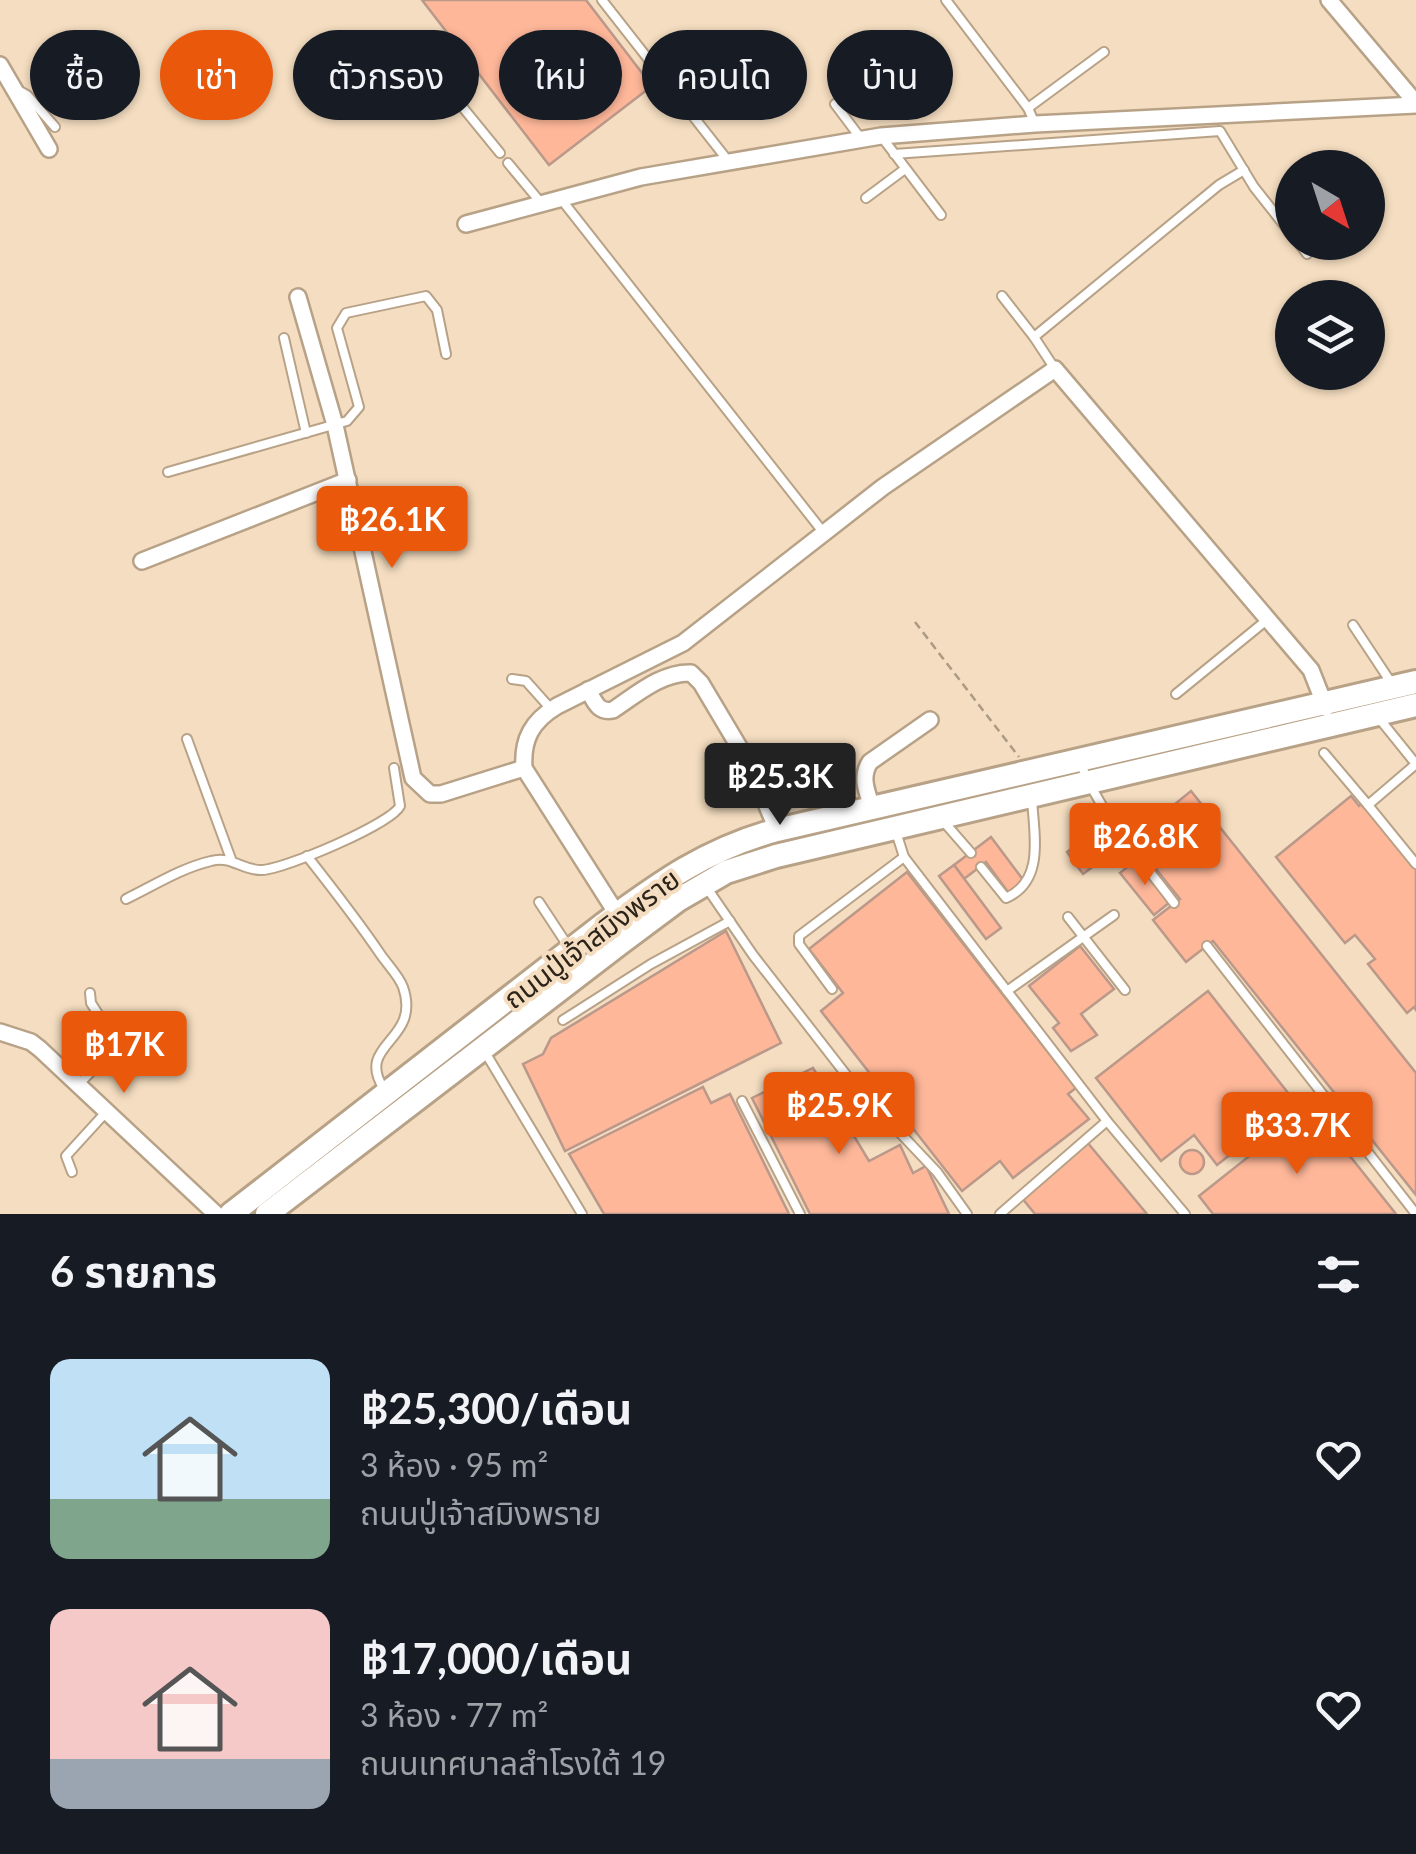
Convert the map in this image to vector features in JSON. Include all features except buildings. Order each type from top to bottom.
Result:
[{"type":"main road","name":"ถนนปู่เจ้าสมิงพราย","points":[[267,1214],[619,944],[726,872],[776,856],[1088,782],[1328,713],[1405,684]]},
{"type":"main road","name":"ถนนปู่เจ้าสมิงพราย","points":[[231,1214],[617,914],[664,880],[716,850],[777,830],[1079,758],[1328,713],[1375,714],[1416,704]]},
{"type":"street","points":[[1329,0],[1416,104]]},
{"type":"street","points":[[0,65],[49,149]]},
{"type":"street","points":[[466,224],[641,177],[881,136],[1032,116],[1416,104]]},
{"type":"street","points":[[298,297],[348,480],[413,778],[430,794],[441,794],[524,768]]},
{"type":"street","points":[[617,914],[524,768],[522,748],[530,728],[550,710],[683,643],[822,532],[1056,368],[1310,670],[1328,713]]},
{"type":"street","points":[[142,561],[348,480]]},
{"type":"street","points":[[588,690],[598,708],[605,712],[660,680],[679,672],[692,672],[751,767],[777,830]]},
{"type":"street","points":[[872,808],[864,770],[930,720]]},
{"type":"street","points":[[0,1032],[30,1042],[216,1214]]},
{"type":"lane","points":[[602,0],[729,162]]},
{"type":"lane","points":[[946,0],[1032,116],[1104,52]]},
{"type":"lane","points":[[16,89],[28,95],[56,127]]},
{"type":"lane","points":[[473,120],[500,153]]},
{"type":"lane","points":[[847,120],[862,140]]},
{"type":"lane","points":[[894,154],[1220,131],[1275,212]]},
{"type":"lane","points":[[881,136],[940,216]]},
{"type":"lane","points":[[508,163],[542,204]]},
{"type":"lane","points":[[866,198],[906,169]]},
{"type":"lane","points":[[1034,337],[1219,185],[1244,170]]},
{"type":"lane","points":[[561,198],[822,532]]},
{"type":"lane","points":[[168,472],[347,421],[359,407],[337,328],[346,313],[426,296],[436,310],[446,354]]},
{"type":"lane","points":[[1002,296],[1056,368]]},
{"type":"lane","points":[[284,338],[306,433]]},
{"type":"lane","points":[[1176,694],[1268,619]]},
{"type":"lane","points":[[1353,625],[1405,684]]},
{"type":"lane","points":[[512,679],[526,681],[550,710]]},
{"type":"lane","points":[[1368,805],[1416,764],[1375,714]]},
{"type":"lane","points":[[187,739],[231,859]]},
{"type":"lane","points":[[1324,753],[1416,864]]},
{"type":"lane","points":[[1079,758],[1088,782],[1174,904]]},
{"type":"lane","points":[[126,899],[213,860],[231,859],[262,870],[308,856],[396,814],[400,806],[394,768]]},
{"type":"lane","points":[[981,867],[1006,898],[1026,885],[1032,874],[1034,852],[1032,795]]},
{"type":"lane","points":[[940,816],[970,853]]},
{"type":"lane","points":[[895,828],[904,857],[1107,1121],[1185,1214]]},
{"type":"lane","points":[[308,856],[402,986],[407,1013],[374,1064],[374,1074],[386,1093]]},
{"type":"lane","points":[[832,989],[799,944],[799,936],[904,857]]},
{"type":"lane","points":[[704,885],[851,1081],[937,1172],[967,1214]]},
{"type":"lane","points":[[539,902],[571,950]]},
{"type":"lane","points":[[1007,991],[1114,915]]},
{"type":"lane","points":[[1068,917],[1125,990]]},
{"type":"lane","points":[[563,1020],[651,964],[730,921]]},
{"type":"lane","points":[[1207,946],[1239,992],[1416,1214]]},
{"type":"lane","points":[[78,1085],[116,1042],[90,993]]},
{"type":"lane","points":[[482,1048],[582,1214]]},
{"type":"lane","points":[[742,1101],[800,1214]]},
{"type":"lane","points":[[72,1172],[66,1156],[107,1111]]},
{"type":"lane","points":[[1000,1214],[1107,1121]]},
{"type":"path","points":[[915,622],[1030,770]]}]
